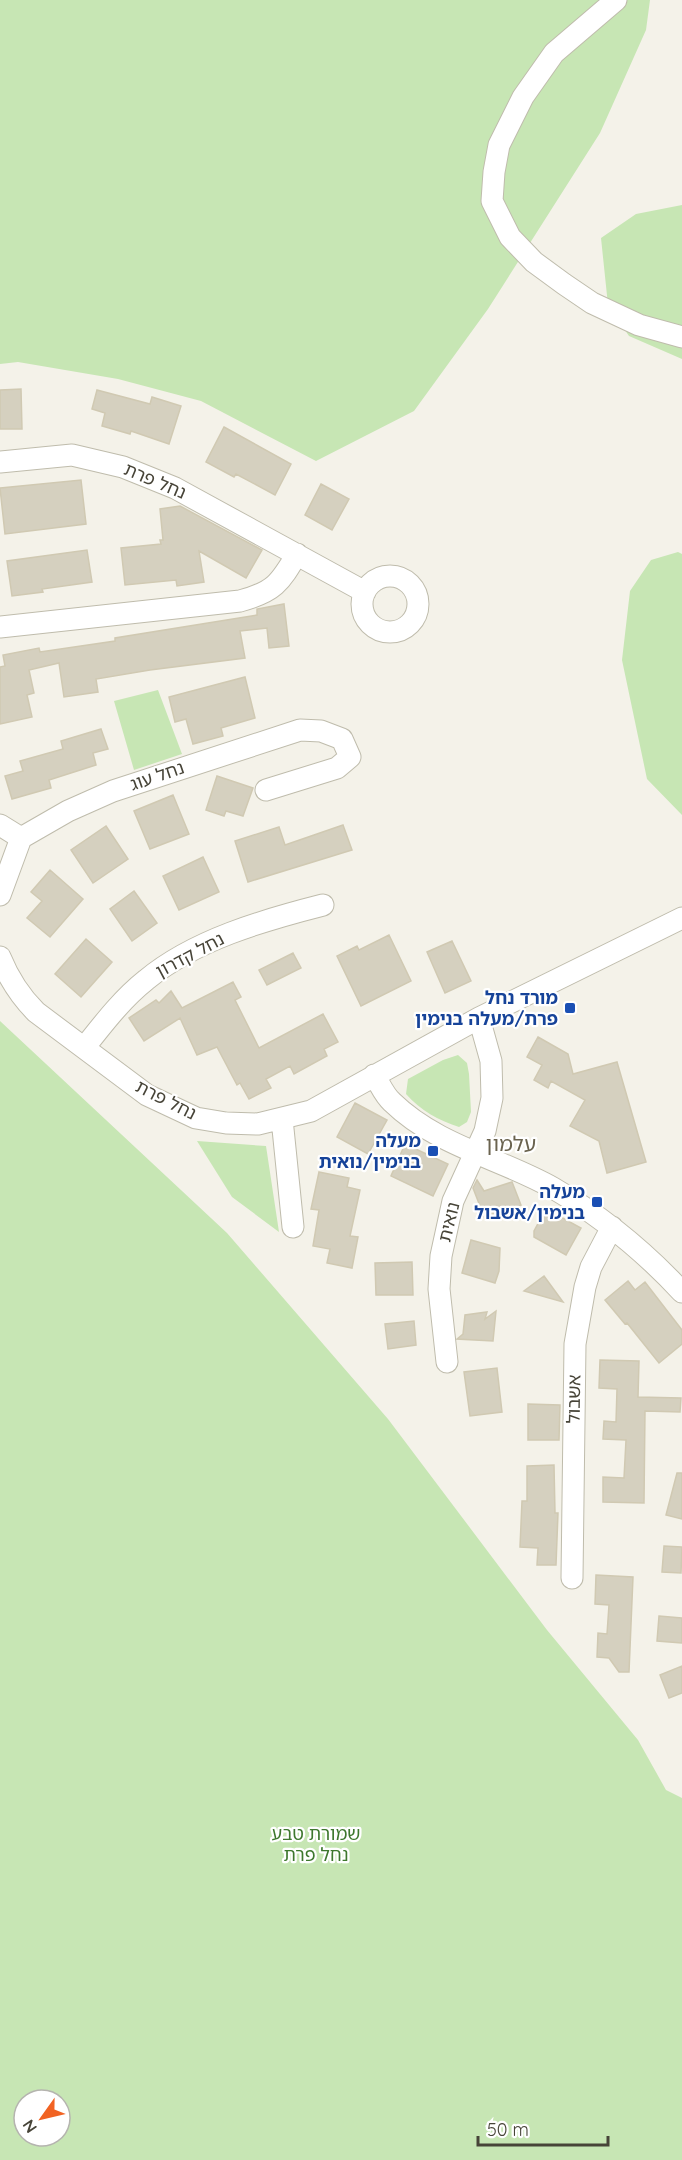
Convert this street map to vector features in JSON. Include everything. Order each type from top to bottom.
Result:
[{"type":"street","points":[[616,0],[554,52],[523,96],[499,145],[492,201],[510,237],[534,262],[564,284],[591,303],[639,326],[682,337]]},
{"type":"street","name":"נחל פרת","points":[[0,462],[72,455],[123,467],[175,488],[365,592]]},
{"type":"street","points":[[0,627],[240,601],[261,595],[274,586],[284,577],[297,554]]},
{"type":"street","name":"נחל עוג","points":[[21,838],[68,811],[113,791],[300,730],[321,731],[342,739],[350,757],[337,768],[266,790]]},
{"type":"street","points":[[0,825],[21,838],[0,895]]},
{"type":"street","name":"נחל קדרון","points":[[84,1048],[126,997],[172,962],[230,933],[267,919],[324,905]]},
{"type":"street","name":"נחל פרת","points":[[0,957],[8,978],[36,1012],[147,1095],[196,1118],[226,1124],[258,1124],[311,1111],[479,1018],[682,918]]},
{"type":"street","name":"נואית","points":[[447,1362],[439,1289],[441,1256],[453,1201],[485,1131],[492,1098],[491,1061],[479,1018]]},
{"type":"street","points":[[374,1075],[390,1101],[438,1136],[552,1188],[612,1227],[661,1269],[682,1292]]},
{"type":"street","points":[[282,1119],[293,1227]]},
{"type":"street","name":"אשבול","points":[[572,1578],[575,1344],[585,1287],[591,1267],[612,1227]]},
{"type":"green space","points":[[0,0],[650,0],[646,30],[600,133],[488,309],[414,411],[316,461],[201,401],[118,379],[18,362],[0,364]]},
{"type":"green space","points":[[682,205],[682,359],[629,336],[608,305],[601,238],[636,214]]},
{"type":"green space","points":[[678,552],[682,554],[682,815],[647,779],[622,660],[630,591],[651,560]]},
{"type":"green space","points":[[158,690],[182,754],[134,770],[114,701]]},
{"type":"green space","name":"שמורת טבע נחל פרת","points":[[0,1021],[227,1233],[388,1419],[547,1630],[638,1740],[666,1790],[682,1798],[682,2160],[0,2160]]},
{"type":"green space","points":[[458,1055],[467,1063],[471,1112],[467,1122],[459,1127],[430,1114],[406,1094],[408,1079],[443,1060]]},
{"type":"green space","points":[[197,1141],[266,1146],[279,1232],[232,1197]]},
{"type":"building","points":[[21,389],[22,429],[0,429],[0,390]]},
{"type":"building","points":[[97,390],[150,404],[152,397],[181,406],[169,444],[131,431],[130,434],[102,426],[105,413],[92,409]]},
{"type":"building","points":[[224,427],[291,464],[275,495],[236,474],[234,477],[206,462]]},
{"type":"building","points":[[81,480],[86,524],[5,534],[0,488]]},
{"type":"building","points":[[321,484],[349,499],[332,530],[305,515]]},
{"type":"building","points":[[180,506],[262,550],[246,578],[199,551],[204,582],[177,586],[176,580],[125,585],[121,548],[161,544],[160,540],[163,540],[160,509]]},
{"type":"building","points":[[87,550],[92,582],[12,596],[7,561]]},
{"type":"building","points":[[284,604],[289,646],[269,648],[267,628],[240,631],[245,658],[96,679],[98,692],[64,697],[59,663],[29,670],[34,693],[27,695],[32,717],[0,724],[0,667],[5,666],[3,655],[39,648],[40,652],[115,641],[115,638],[257,615],[257,609]]},
{"type":"building","points":[[245,677],[255,718],[221,728],[223,736],[193,744],[186,719],[175,722],[169,697]]},
{"type":"building","points":[[101,729],[108,749],[93,753],[96,765],[49,780],[51,788],[12,799],[5,776],[23,771],[20,761],[63,749],[61,741]]},
{"type":"building","points":[[217,776],[253,788],[243,816],[226,811],[224,816],[206,810]]},
{"type":"building","points":[[173,795],[189,834],[150,849],[134,811]]},
{"type":"building","points":[[343,825],[352,850],[248,882],[235,841],[279,827],[285,845]]},
{"type":"building","points":[[106,826],[128,859],[93,883],[71,850]]},
{"type":"building","points":[[203,857],[219,892],[179,910],[163,876]]},
{"type":"building","points":[[50,870],[83,899],[50,937],[27,918],[42,901],[31,892]]},
{"type":"building","points":[[134,891],[157,923],[132,941],[110,909]]},
{"type":"building","points":[[389,935],[411,981],[361,1006],[337,956],[357,946],[359,950]]},
{"type":"building","points":[[86,939],[112,962],[81,997],[55,974]]},
{"type":"building","points":[[452,941],[471,981],[445,993],[427,952]]},
{"type":"building","points":[[293,953],[301,968],[267,985],[259,970]]},
{"type":"building","points":[[233,982],[241,997],[235,1000],[259,1048],[323,1014],[338,1042],[324,1049],[327,1056],[294,1074],[290,1066],[266,1079],[271,1088],[249,1099],[240,1083],[237,1085],[217,1047],[197,1055],[180,1018],[144,1041],[129,1018],[156,1000],[159,1003],[171,991],[182,1008]]},
{"type":"building","points":[[538,1037],[568,1054],[573,1074],[617,1062],[646,1162],[607,1173],[599,1141],[570,1126],[585,1100],[551,1081],[548,1088],[534,1080],[542,1065],[527,1057]]},
{"type":"building","points":[[355,1103],[387,1120],[368,1154],[337,1137]]},
{"type":"building","points":[[405,1144],[448,1164],[433,1196],[391,1176]]},
{"type":"building","points":[[319,1172],[349,1178],[347,1187],[360,1190],[350,1236],[358,1237],[352,1268],[327,1263],[330,1249],[313,1246],[319,1210],[311,1209]]},
{"type":"building","points":[[477,1180],[484,1191],[512,1182],[521,1205],[485,1219],[473,1188]]},
{"type":"building","points":[[546,1209],[581,1228],[566,1255],[534,1237],[534,1231]]},
{"type":"building","points":[[471,1240],[500,1248],[499,1271],[495,1283],[462,1273]]},
{"type":"building","points":[[412,1262],[413,1295],[376,1295],[375,1263]]},
{"type":"building","points":[[544,1276],[563,1302],[524,1291]]},
{"type":"building","points":[[628,1281],[635,1290],[645,1282],[682,1330],[682,1344],[659,1363],[605,1300]]},
{"type":"building","points":[[496,1311],[493,1341],[457,1339],[463,1334],[465,1315],[487,1312],[485,1319]]},
{"type":"building","points":[[414,1321],[416,1345],[388,1349],[385,1324]]},
{"type":"building","points":[[600,1360],[639,1361],[638,1397],[681,1398],[680,1412],[645,1411],[644,1503],[603,1502],[603,1477],[624,1478],[626,1440],[603,1439],[604,1421],[616,1422],[617,1389],[599,1388]]},
{"type":"building","points":[[497,1368],[502,1412],[470,1416],[464,1372]]},
{"type":"building","points":[[528,1404],[560,1405],[559,1440],[528,1440]]},
{"type":"building","points":[[554,1465],[555,1513],[558,1513],[556,1565],[537,1565],[538,1548],[520,1547],[522,1501],[527,1501],[527,1466]]},
{"type":"building","points":[[677,1473],[682,1473],[682,1519],[666,1515]]},
{"type":"building","points":[[664,1546],[682,1547],[681,1573],[662,1572]]},
{"type":"building","points":[[596,1575],[633,1577],[629,1672],[619,1672],[609,1658],[597,1657],[598,1633],[607,1634],[609,1605],[595,1604]]},
{"type":"building","points":[[659,1616],[682,1618],[682,1643],[657,1641]]},
{"type":"building","points":[[682,1666],[682,1693],[669,1698],[660,1675]]},
{"type":"place","name":"מורד נחל פרת/מעלה בנימין","points":[[570,1008]]},
{"type":"place","name":"מעלה בנימין/נואית","points":[[433,1151]]},
{"type":"place","name":"מעלה בנימין/אשבול","points":[[597,1202]]},
{"type":"district","name":"עלמון","points":[[511,1144]]}]
